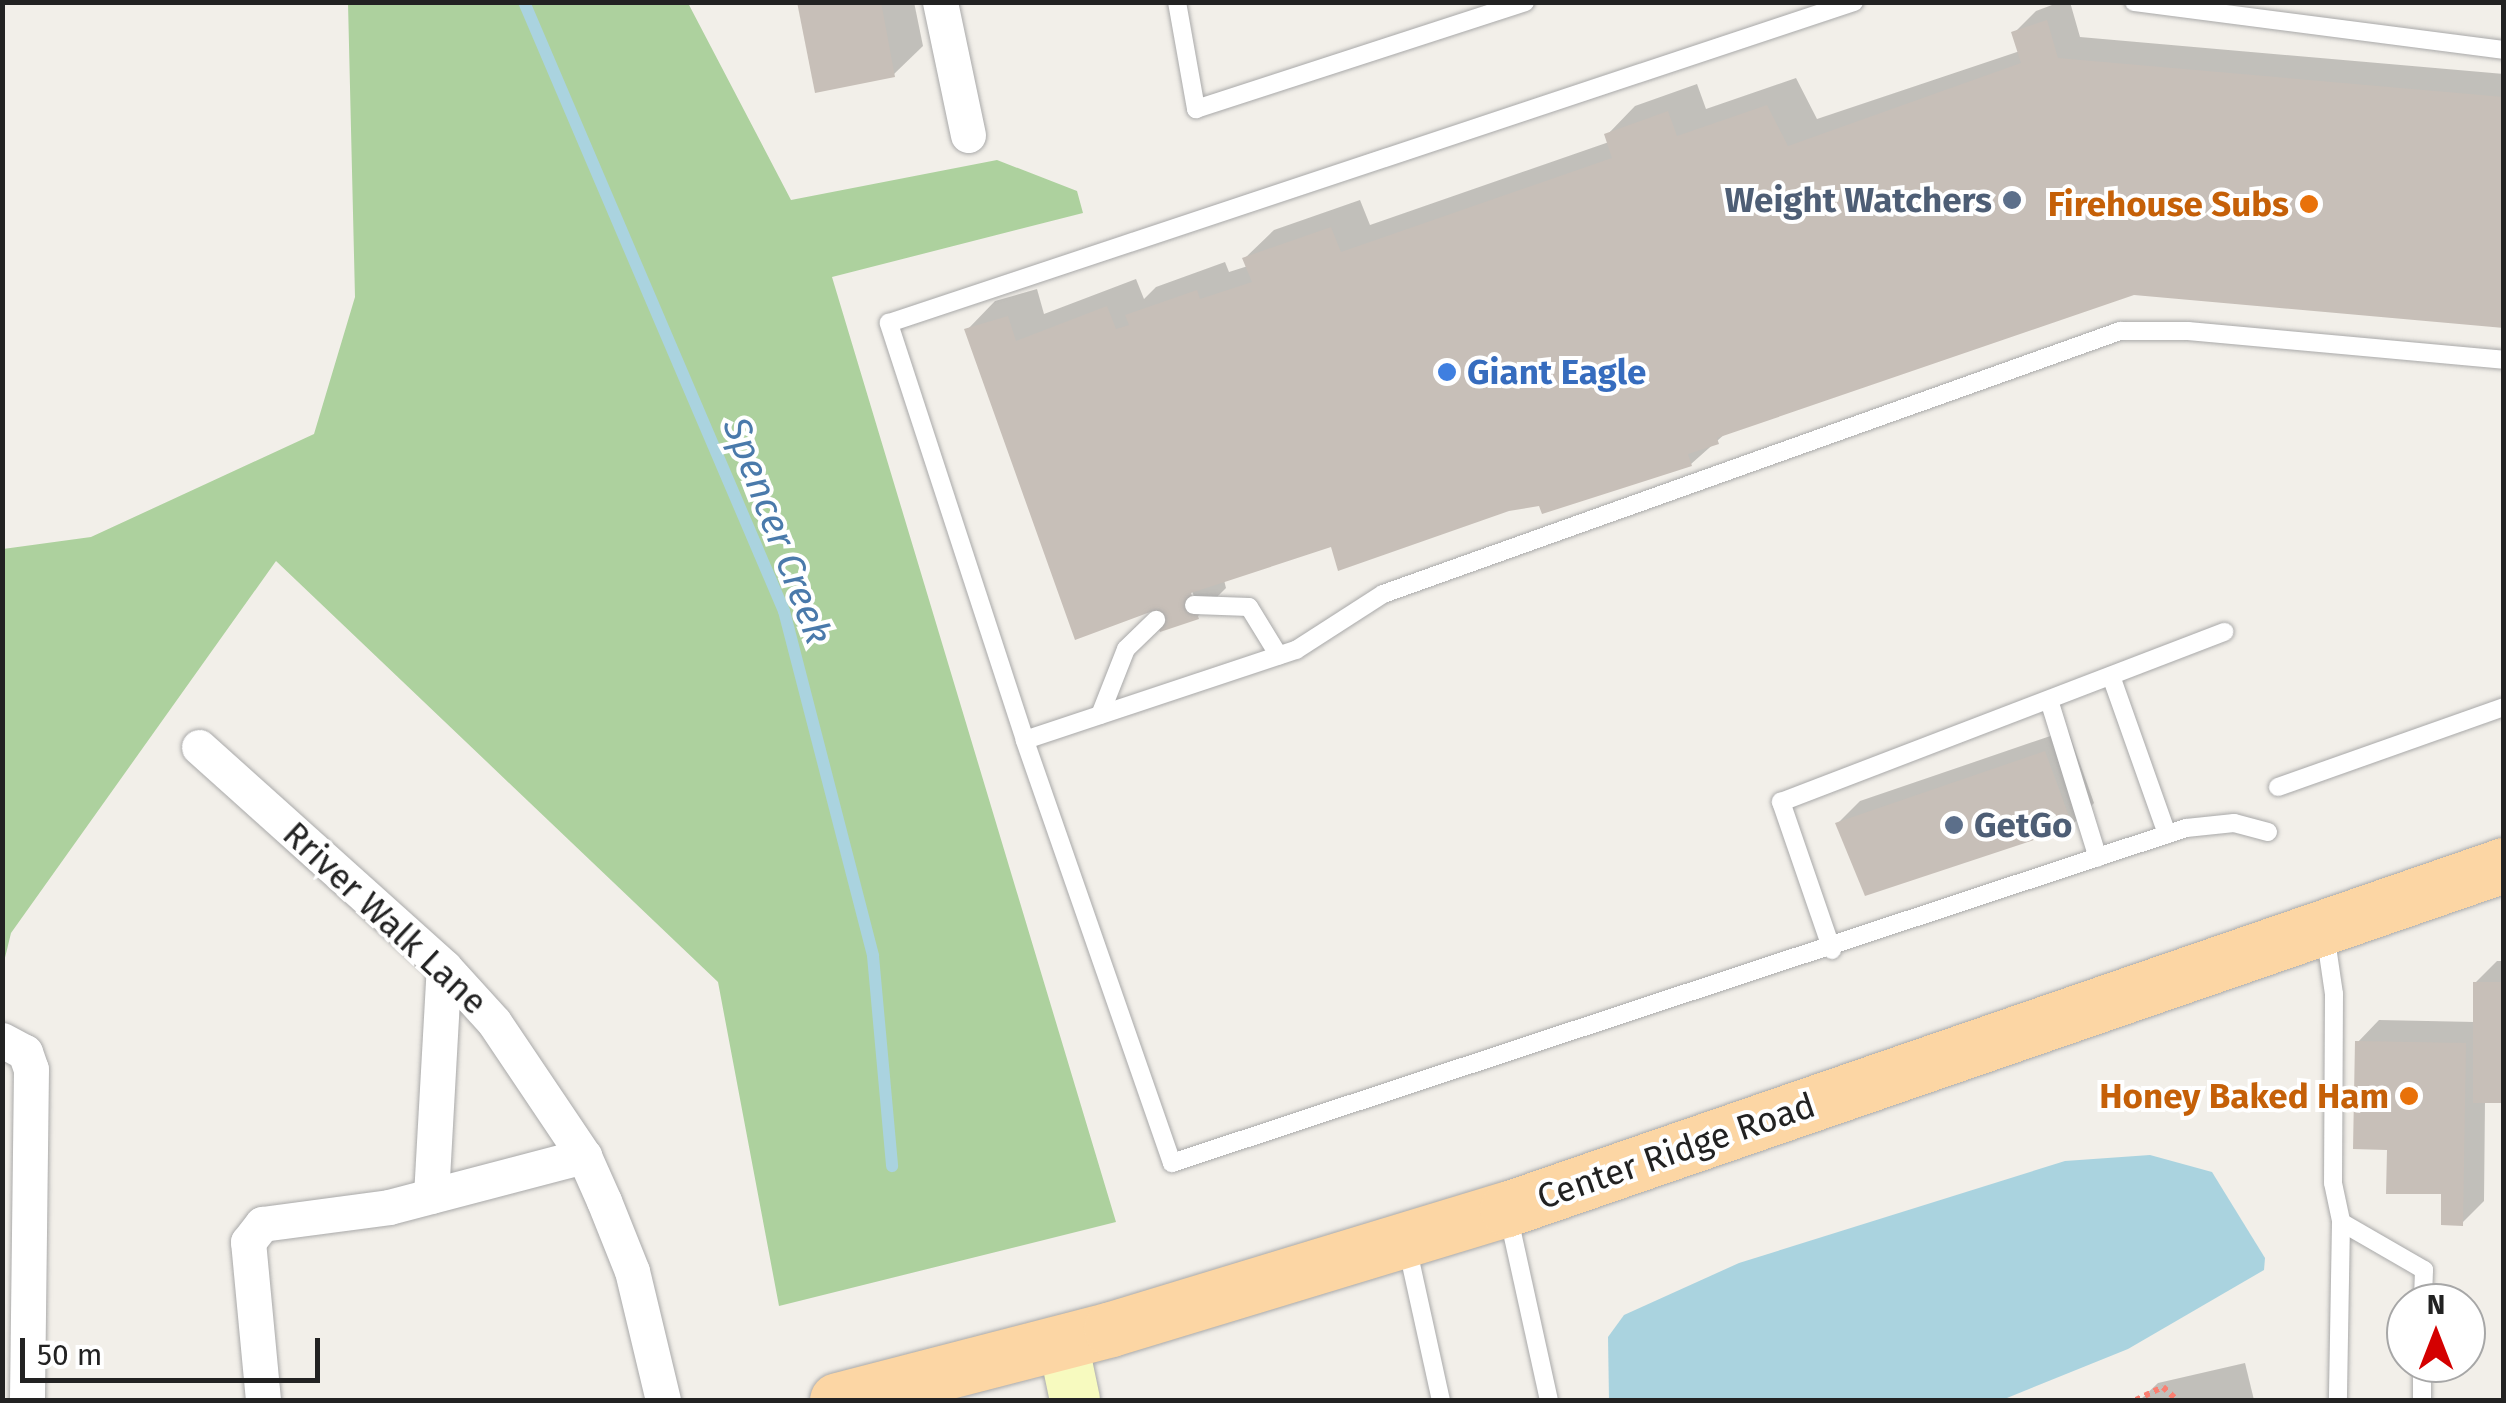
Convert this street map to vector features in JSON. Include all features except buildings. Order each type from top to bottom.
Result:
[{"type":"main road","name":"Center Ridge Road","points":[[837,1400],[1063,1343],[1507,1209],[2504,865]]},
{"type":"street","points":[[940,2],[968,134]]},
{"type":"street","name":"Rriver Walk Lane","points":[[200,747],[444,967],[494,1022],[584,1156],[632,1271],[663,1400]]},
{"type":"street","points":[[432,1196],[444,967]]},
{"type":"street","points":[[2,1040],[25,1052],[31,1069],[27,1400]]},
{"type":"street","points":[[263,1400],[248,1242],[262,1224],[432,1196],[584,1156]]},
{"type":"street","points":[[1063,1343],[1075,1400]]},
{"type":"lane","points":[[1177,2],[1196,109],[1525,2]]},
{"type":"lane","points":[[1854,2],[889,323],[1025,740],[1172,1163],[1832,950],[2167,834],[2220,824],[2268,832]]},
{"type":"lane","points":[[2134,2],[2504,50]]},
{"type":"lane","points":[[1025,740],[1279,656],[1383,594],[2120,331],[2188,331],[2504,360]]},
{"type":"lane","points":[[1194,605],[1228,601],[1249,607],[1279,656]]},
{"type":"lane","points":[[1100,715],[1133,637],[1156,620]]},
{"type":"lane","points":[[1832,950],[1781,802],[2225,632]]},
{"type":"lane","points":[[2111,676],[2167,834]]},
{"type":"lane","points":[[2049,700],[2098,858]]},
{"type":"lane","points":[[2278,787],[2504,707]]},
{"type":"lane","points":[[2324,926],[2334,994],[2332,1183],[2340,1222],[2338,1400]]},
{"type":"lane","points":[[1507,1209],[1549,1400]]},
{"type":"lane","points":[[2340,1222],[2424,1270],[2424,1283]]},
{"type":"lane","points":[[1406,1241],[1441,1400]]},
{"type":"path","points":[[2136,1400],[2163,1386],[2176,1400]]},
{"type":"green space","points":[[348,3],[688,3],[791,200],[997,160],[1077,191],[1083,213],[832,277],[1116,1222],[779,1306],[718,982],[276,561],[11,933],[3,966],[3,549],[91,537],[314,434],[355,297]]},
{"type":"water","points":[[2150,1155],[2212,1172],[2265,1258],[2264,1270],[2128,1349],[2002,1400],[1609,1400],[1608,1337],[1624,1315],[1739,1263],[2065,1161]]},
{"type":"waterway","name":"Spencer Creek","points":[[524,2],[784,611],[873,956],[892,1166]]},
{"type":"place","name":"Weight Watchers","points":[[2012,200]]},
{"type":"place","name":"Firehouse Subs","points":[[2309,204]]},
{"type":"place","name":"Giant Eagle","points":[[1447,372]]},
{"type":"place","name":"GetGo","points":[[1954,825]]},
{"type":"place","name":"Honey Baked Ham","points":[[2409,1096]]}]
